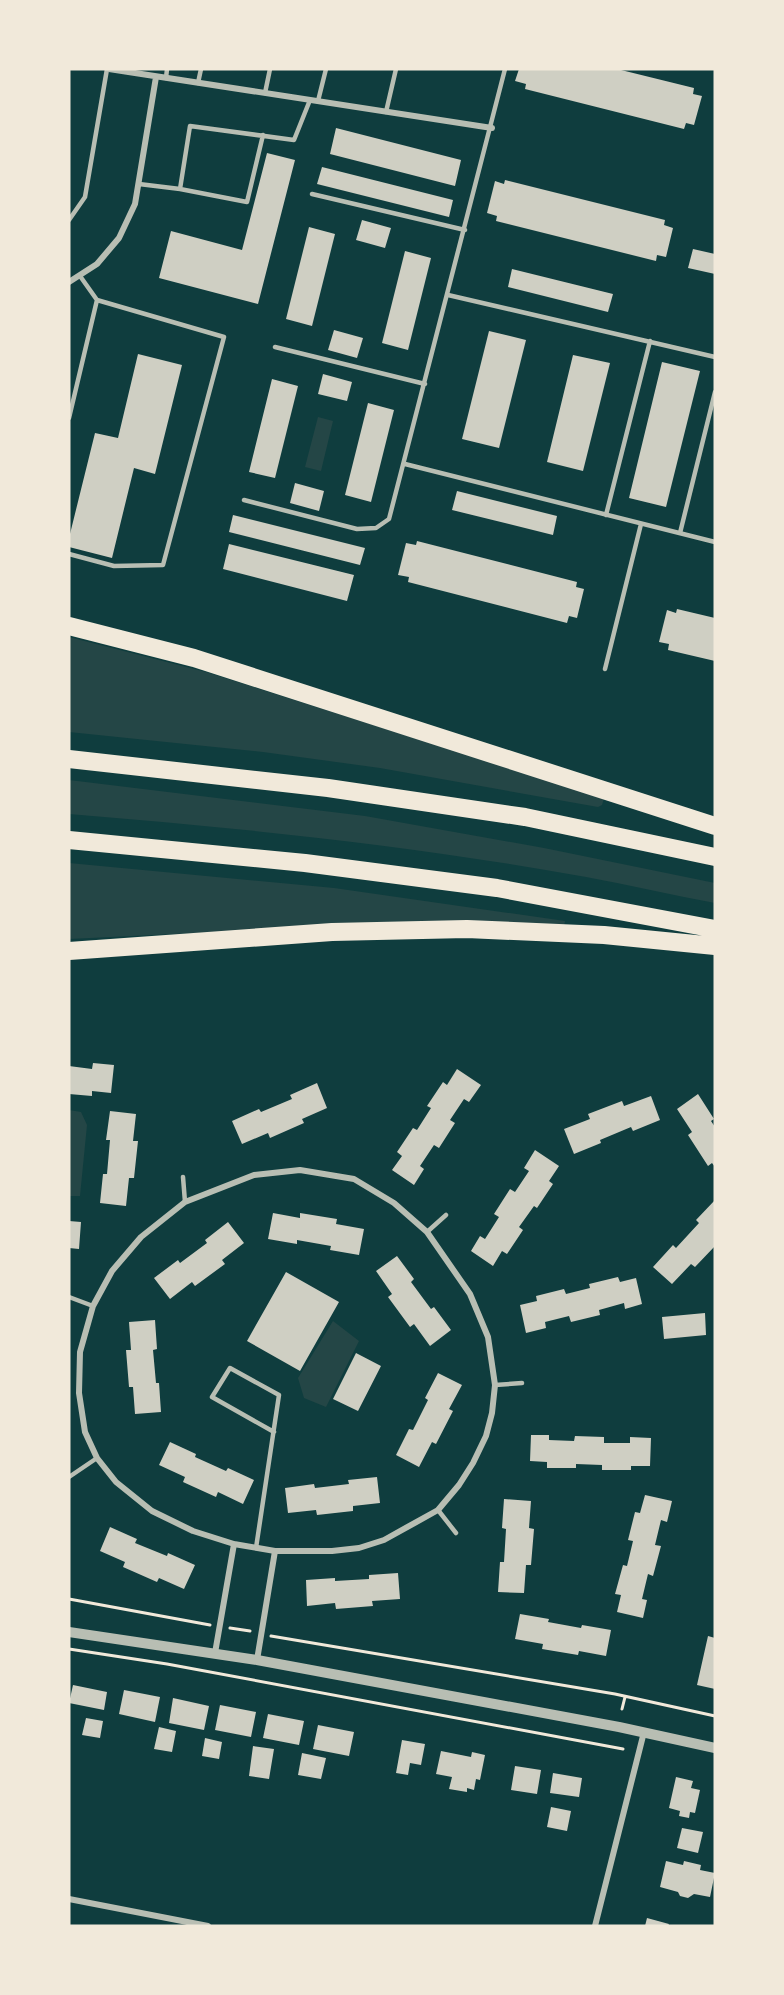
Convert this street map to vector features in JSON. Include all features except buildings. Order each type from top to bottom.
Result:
[{"type":"highway","points":[[69,626],[194,658],[715,826]]},
{"type":"highway","points":[[69,759],[328,788],[525,817],[715,857]]},
{"type":"highway","points":[[69,840],[305,863],[497,888],[715,929]]},
{"type":"highway","points":[[69,951],[332,932],[467,929],[604,935],[715,946]]},
{"type":"street","points":[[108,69],[492,128]]},
{"type":"street","points":[[69,282],[97,264],[119,238],[135,204],[156,77]]},
{"type":"street","points":[[300,1170],[354,1179],[394,1203],[427,1232],[470,1294],[489,1337],[495,1385],[492,1413],[486,1436],[459,1485],[438,1510],[384,1540],[359,1548],[332,1551],[275,1551],[234,1544],[193,1531],[152,1511],[116,1482],[97,1458],[84,1432],[79,1394],[80,1352],[93,1306],[112,1271],[141,1237],[185,1202],[254,1176],[300,1170]]},
{"type":"street","points":[[215,1653],[234,1544]]},
{"type":"street","points":[[257,1660],[275,1551]]},
{"type":"street","points":[[69,1632],[257,1660],[644,1732],[715,1748]]},
{"type":"street","points":[[595,1926],[644,1732]]},
{"type":"street","points":[[69,1899],[208,1926]]},
{"type":"lane","points":[[69,220],[85,197],[108,69]]},
{"type":"lane","points":[[166,78],[167,69]]},
{"type":"lane","points":[[198,83],[201,69]]},
{"type":"lane","points":[[265,93],[270,69]]},
{"type":"lane","points":[[318,101],[326,69]]},
{"type":"lane","points":[[386,112],[396,69]]},
{"type":"lane","points":[[244,500],[357,529],[376,528],[389,519],[492,128],[505,69]]},
{"type":"lane","points":[[180,189],[190,126],[294,140],[310,100]]},
{"type":"lane","points":[[139,184],[180,189],[247,202],[263,135]]},
{"type":"lane","points":[[312,194],[465,230]]},
{"type":"lane","points":[[69,554],[114,566],[163,565],[224,337],[97,300],[80,276]]},
{"type":"lane","points":[[448,295],[715,357]]},
{"type":"lane","points":[[69,418],[97,300]]},
{"type":"lane","points":[[606,515],[650,341]]},
{"type":"lane","points":[[275,348],[425,384]]},
{"type":"lane","points":[[680,533],[715,392]]},
{"type":"lane","points":[[405,464],[715,542]]},
{"type":"lane","points":[[605,669],[641,524]]},
{"type":"lane","points":[[183,1177],[185,1202]]},
{"type":"lane","points":[[427,1232],[446,1215]]},
{"type":"lane","points":[[69,1297],[93,1306]]},
{"type":"lane","points":[[256,1548],[274,1432],[279,1395],[231,1368],[212,1397],[274,1432]]},
{"type":"lane","points":[[495,1385],[522,1383]]},
{"type":"lane","points":[[69,1477],[97,1458]]},
{"type":"lane","points":[[438,1510],[456,1533]]},
{"type":"path","points":[[69,1599],[212,1625]]},
{"type":"path","points":[[228,1628],[252,1632]]},
{"type":"path","points":[[270,1635],[625,1697],[715,1716]]},
{"type":"path","points":[[69,1649],[167,1664],[623,1749]]},
{"type":"path","points":[[622,1710],[625,1697]]},
{"type":"path","points":[[615,1747],[616,1740]]},
{"type":"shaded area","points":[[318,417],[333,421],[321,471],[305,467]]},
{"type":"shaded area","points":[[69,637],[206,672],[604,798],[602,805],[598,807],[380,768],[263,752],[69,732]]},
{"type":"shaded area","points":[[69,780],[365,816],[544,848],[715,883],[715,903],[586,877],[393,847],[199,825],[69,814]]},
{"type":"shaded area","points":[[69,863],[334,888],[565,921],[564,926],[217,932],[69,939]]},
{"type":"shaded area","points":[[69,1110],[81,1112],[87,1125],[80,1196],[69,1196]]},
{"type":"shaded area","points":[[333,1321],[359,1341],[326,1407],[304,1398],[298,1378]]}]
